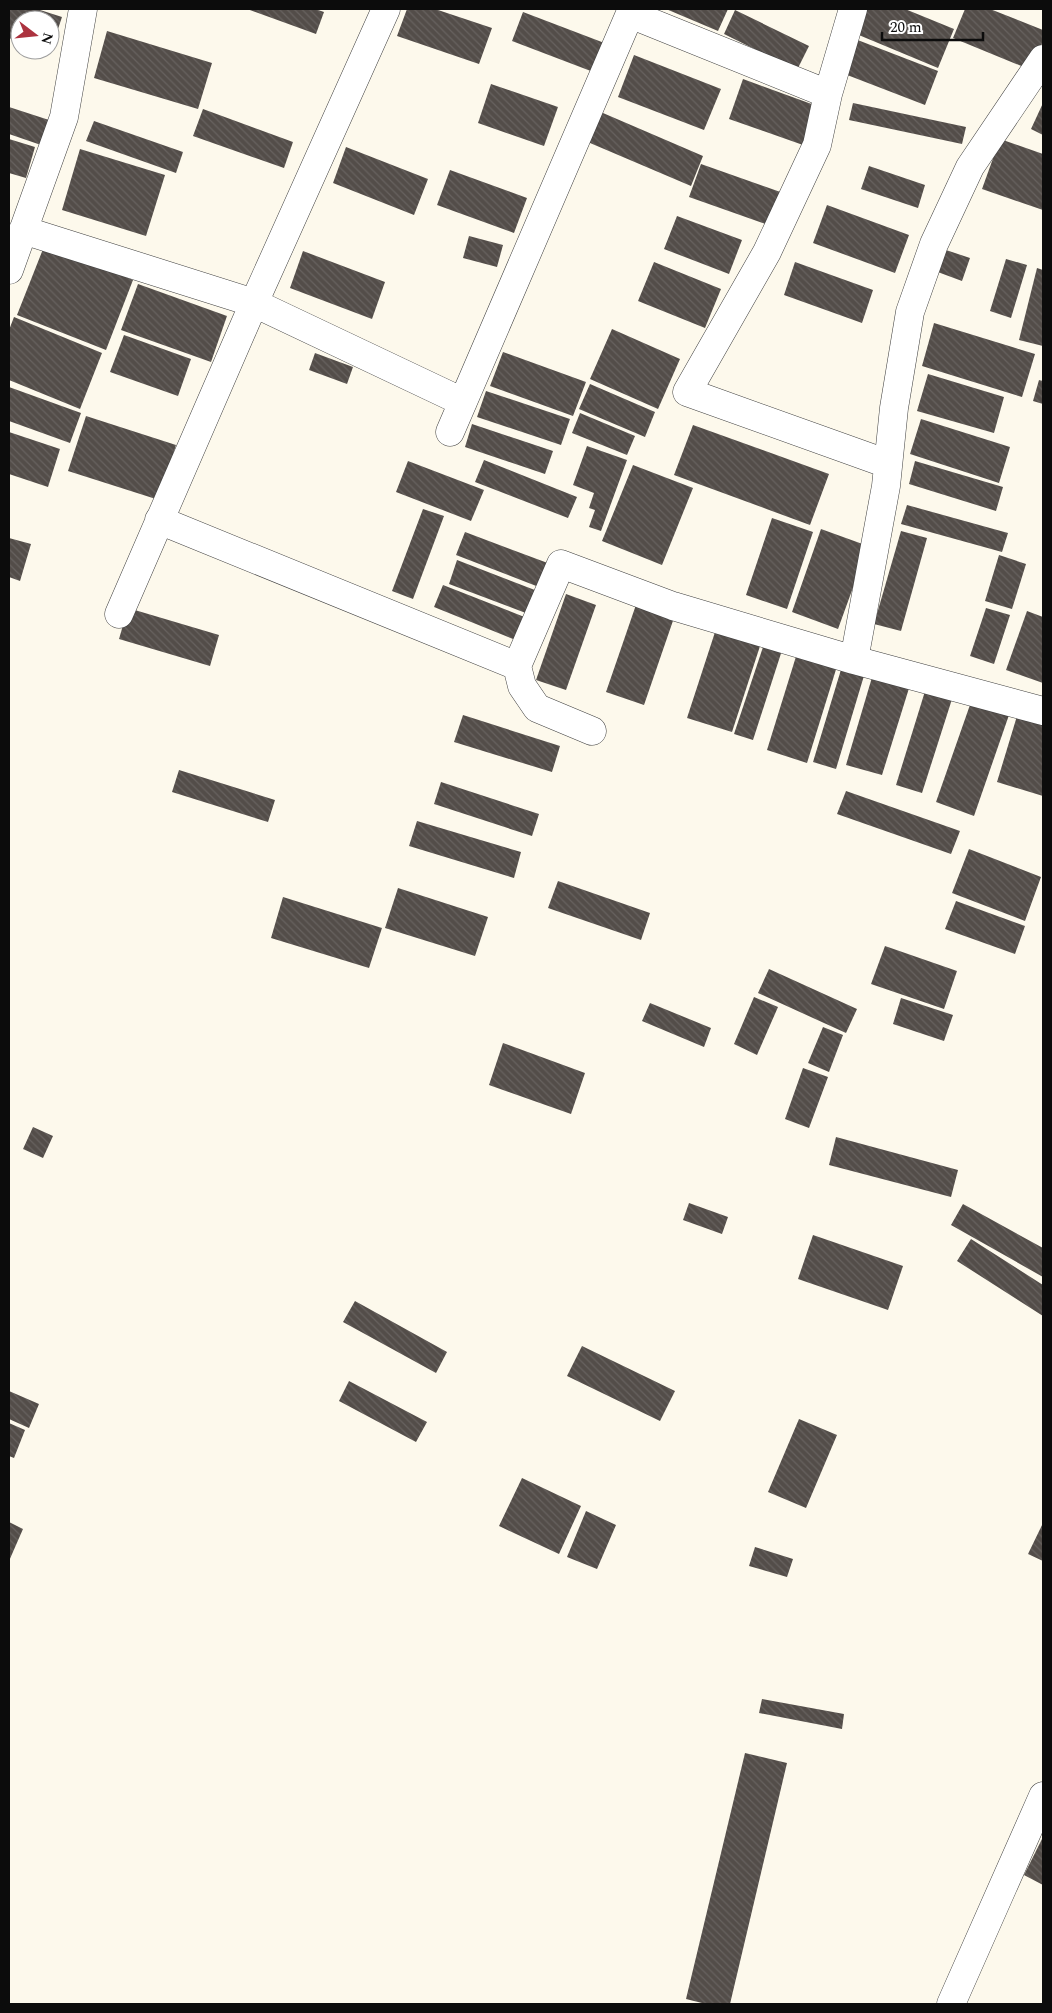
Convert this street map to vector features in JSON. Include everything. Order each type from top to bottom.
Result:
[{"type":"street","points":[[9,270],[64,117],[83,9]]},
{"type":"street","points":[[119,614],[254,303],[386,9]]},
{"type":"street","points":[[853,9],[828,94],[817,145],[771,244],[687,392],[888,464]]},
{"type":"street","points":[[450,432],[631,11],[828,94]]},
{"type":"street","points":[[854,660],[886,486],[894,408],[910,312],[934,244],[970,167],[1043,60]]},
{"type":"street","points":[[23,230],[254,303],[463,402]]},
{"type":"street","points":[[159,520],[517,666]]},
{"type":"street","points":[[592,731],[537,708],[522,686],[517,666],[561,564],[673,606],[854,660],[1043,712]]},
{"type":"street","points":[[951,2004],[1043,1796]]},
{"type":"building","points":[[9,9],[40,10],[10,10],[9,38]]},
{"type":"building","points":[[247,9],[315,9],[324,12],[316,34]]},
{"type":"building","points":[[407,9],[435,9],[492,28],[479,64],[397,36]]},
{"type":"building","points":[[666,9],[728,9],[718,31]]},
{"type":"building","points":[[864,9],[905,9],[954,29],[938,68],[854,33]]},
{"type":"building","points":[[965,9],[990,9],[1043,30],[1043,41],[1031,70],[953,38]]},
{"type":"building","points":[[735,10],[809,46],[797,70],[724,34]]},
{"type":"building","points":[[523,12],[607,44],[596,73],[512,41]]},
{"type":"building","points":[[107,31],[212,63],[198,109],[94,78]]},
{"type":"building","points":[[855,39],[938,71],[925,105],[842,73]]},
{"type":"building","points":[[634,55],[721,89],[704,130],[618,97]]},
{"type":"building","points":[[743,79],[817,106],[803,145],[729,119]]},
{"type":"building","points":[[491,84],[558,107],[544,146],[478,123]]},
{"type":"building","points":[[853,103],[966,127],[962,144],[849,120]]},
{"type":"building","points":[[1043,103],[1043,135],[1031,129]]},
{"type":"building","points":[[9,107],[49,120],[41,145],[9,134]]},
{"type":"building","points":[[203,109],[293,142],[284,168],[193,136]]},
{"type":"building","points":[[596,110],[703,156],[691,186],[583,140]]},
{"type":"building","points":[[94,121],[183,152],[176,173],[86,141]]},
{"type":"building","points":[[9,139],[35,147],[26,178],[9,173]]},
{"type":"building","points":[[1000,139],[1043,154],[1043,210],[982,189]]},
{"type":"building","points":[[346,147],[428,179],[414,215],[333,183]]},
{"type":"building","points":[[80,149],[165,175],[146,236],[62,210]]},
{"type":"building","points":[[701,164],[786,194],[774,227],[689,197]]},
{"type":"building","points":[[869,166],[925,185],[918,208],[861,189]]},
{"type":"building","points":[[450,170],[527,198],[514,233],[437,205]]},
{"type":"building","points":[[827,205],[909,235],[895,273],[813,243]]},
{"type":"building","points":[[677,216],[742,240],[729,274],[664,249]]},
{"type":"building","points":[[469,236],[503,245],[497,267],[463,258]]},
{"type":"building","points":[[45,244],[133,280],[106,350],[17,315]]},
{"type":"building","points":[[943,249],[970,258],[962,281],[935,271]]},
{"type":"building","points":[[303,251],[385,282],[372,319],[290,288]]},
{"type":"building","points":[[1006,259],[1027,265],[1011,318],[990,311]]},
{"type":"building","points":[[654,262],[721,289],[705,328],[638,301]]},
{"type":"building","points":[[795,262],[873,290],[862,323],[784,295]]},
{"type":"building","points":[[1037,268],[1043,270],[1043,346],[1019,340]]},
{"type":"building","points":[[138,284],[227,316],[211,362],[121,330]]},
{"type":"building","points":[[14,317],[102,353],[80,409],[9,380],[9,330]]},
{"type":"building","points":[[934,323],[1035,354],[1022,397],[922,366]]},
{"type":"building","points":[[612,329],[680,359],[658,409],[590,379]]},
{"type":"building","points":[[124,335],[191,359],[178,396],[110,372]]},
{"type":"building","points":[[503,352],[586,382],[573,416],[490,386]]},
{"type":"building","points":[[315,353],[353,367],[347,384],[309,370]]},
{"type":"building","points":[[928,374],[1004,397],[994,433],[917,411]]},
{"type":"building","points":[[1039,380],[1043,381],[1043,404],[1033,401]]},
{"type":"building","points":[[590,384],[655,412],[645,437],[579,409]]},
{"type":"building","points":[[9,387],[81,413],[70,443],[9,421]]},
{"type":"building","points":[[486,391],[570,419],[561,445],[477,417]]},
{"type":"building","points":[[580,413],[635,436],[627,455],[572,433]]},
{"type":"building","points":[[86,416],[176,445],[159,500],[68,471]]},
{"type":"building","points":[[921,419],[1010,447],[999,483],[910,454]]},
{"type":"building","points":[[472,424],[553,451],[545,474],[465,447]]},
{"type":"building","points":[[693,425],[829,474],[810,525],[674,475]]},
{"type":"building","points":[[9,432],[60,449],[48,487],[9,474]]},
{"type":"building","points":[[587,446],[627,460],[601,531],[589,527],[595,510],[589,508],[594,493],[573,485]]},
{"type":"building","points":[[484,460],[577,497],[568,518],[475,482]]},
{"type":"building","points":[[408,461],[484,490],[471,521],[396,492]]},
{"type":"building","points":[[915,461],[1003,487],[996,511],[909,484]]},
{"type":"building","points":[[633,465],[693,488],[662,565],[602,541]]},
{"type":"building","points":[[907,505],[1008,533],[1002,552],[901,524]]},
{"type":"building","points":[[423,509],[444,516],[413,599],[392,591]]},
{"type":"building","points":[[772,518],[813,532],[787,609],[746,595]]},
{"type":"building","points":[[821,529],[868,546],[838,629],[792,612]]},
{"type":"building","points":[[901,531],[927,538],[901,631],[874,624]]},
{"type":"building","points":[[465,532],[553,565],[544,589],[456,555]]},
{"type":"building","points":[[9,538],[31,544],[20,581],[9,577]]},
{"type":"building","points":[[999,555],[1026,564],[1012,609],[985,601]]},
{"type":"building","points":[[457,560],[540,592],[531,615],[449,584]]},
{"type":"building","points":[[443,585],[532,620],[523,643],[434,607]]},
{"type":"building","points":[[566,594],[596,605],[566,690],[536,680]]},
{"type":"building","points":[[638,599],[676,612],[644,705],[606,692]]},
{"type":"building","points":[[128,608],[219,635],[210,666],[119,639]]},
{"type":"building","points":[[986,608],[1010,615],[994,664],[970,656]]},
{"type":"building","points":[[1027,611],[1043,617],[1043,683],[1006,670]]},
{"type":"building","points":[[717,626],[762,640],[732,732],[687,718]]},
{"type":"building","points":[[767,635],[785,641],[753,740],[734,734]]},
{"type":"building","points":[[798,650],[838,663],[807,763],[767,750]]},
{"type":"building","points":[[843,663],[866,669],[836,769],[813,762]]},
{"type":"building","points":[[873,674],[910,685],[882,775],[846,765]]},
{"type":"building","points":[[926,688],[953,696],[922,793],[896,785]]},
{"type":"building","points":[[971,702],[1009,715],[974,816],[936,802]]},
{"type":"building","points":[[463,715],[560,746],[552,772],[454,742]]},
{"type":"building","points":[[1017,716],[1043,724],[1043,796],[997,782]]},
{"type":"building","points":[[179,770],[275,800],[268,822],[172,792]]},
{"type":"building","points":[[441,782],[539,814],[532,836],[434,804]]},
{"type":"building","points":[[846,791],[960,831],[951,854],[837,814]]},
{"type":"building","points":[[417,821],[521,852],[514,878],[409,846]]},
{"type":"building","points":[[969,849],[1041,877],[1025,921],[952,893]]},
{"type":"building","points":[[558,881],[650,913],[641,940],[548,908]]},
{"type":"building","points":[[398,888],[488,917],[475,956],[385,928]]},
{"type":"building","points":[[283,897],[382,928],[369,968],[271,938]]},
{"type":"building","points":[[956,901],[1025,926],[1015,954],[945,929]]},
{"type":"building","points":[[885,946],[957,971],[944,1009],[871,984]]},
{"type":"building","points":[[769,969],[857,1009],[846,1033],[758,993]]},
{"type":"building","points":[[754,997],[778,1007],[757,1055],[734,1044]]},
{"type":"building","points":[[901,998],[953,1015],[944,1041],[893,1024]]},
{"type":"building","points":[[650,1003],[711,1028],[704,1047],[642,1021]]},
{"type":"building","points":[[823,1027],[843,1035],[829,1072],[808,1063]]},
{"type":"building","points":[[503,1043],[585,1073],[571,1114],[489,1085]]},
{"type":"building","points":[[803,1068],[828,1077],[809,1128],[785,1119]]},
{"type":"building","points":[[33,1127],[53,1136],[43,1158],[23,1149]]},
{"type":"building","points":[[836,1137],[958,1170],[951,1197],[829,1165]]},
{"type":"building","points":[[689,1203],[728,1217],[722,1234],[683,1220]]},
{"type":"building","points":[[963,1204],[1043,1248],[1043,1277],[951,1225]]},
{"type":"building","points":[[813,1235],[903,1266],[888,1310],[798,1279]]},
{"type":"building","points":[[971,1239],[1043,1285],[1043,1316],[957,1261]]},
{"type":"building","points":[[355,1301],[447,1352],[436,1373],[343,1322]]},
{"type":"building","points":[[582,1346],[675,1391],[660,1421],[567,1376]]},
{"type":"building","points":[[349,1381],[427,1422],[416,1442],[339,1401]]},
{"type":"building","points":[[9,1391],[39,1404],[29,1428],[9,1419]]},
{"type":"building","points":[[799,1419],[837,1435],[806,1508],[768,1492]]},
{"type":"building","points":[[9,1423],[25,1430],[14,1458],[9,1456]]},
{"type":"building","points":[[522,1478],[581,1506],[559,1554],[499,1526]]},
{"type":"building","points":[[586,1511],[616,1525],[597,1569],[567,1557]]},
{"type":"building","points":[[9,1522],[23,1529],[9,1561]]},
{"type":"building","points":[[1043,1523],[1043,1561],[1028,1554]]},
{"type":"building","points":[[755,1547],[793,1559],[787,1577],[749,1566]]},
{"type":"building","points":[[762,1699],[844,1714],[842,1729],[759,1713]]},
{"type":"building","points":[[745,1753],[787,1763],[730,2004],[706,2004],[686,1999]]},
{"type":"building","points":[[1043,1837],[1043,1885],[1024,1875]]}]
